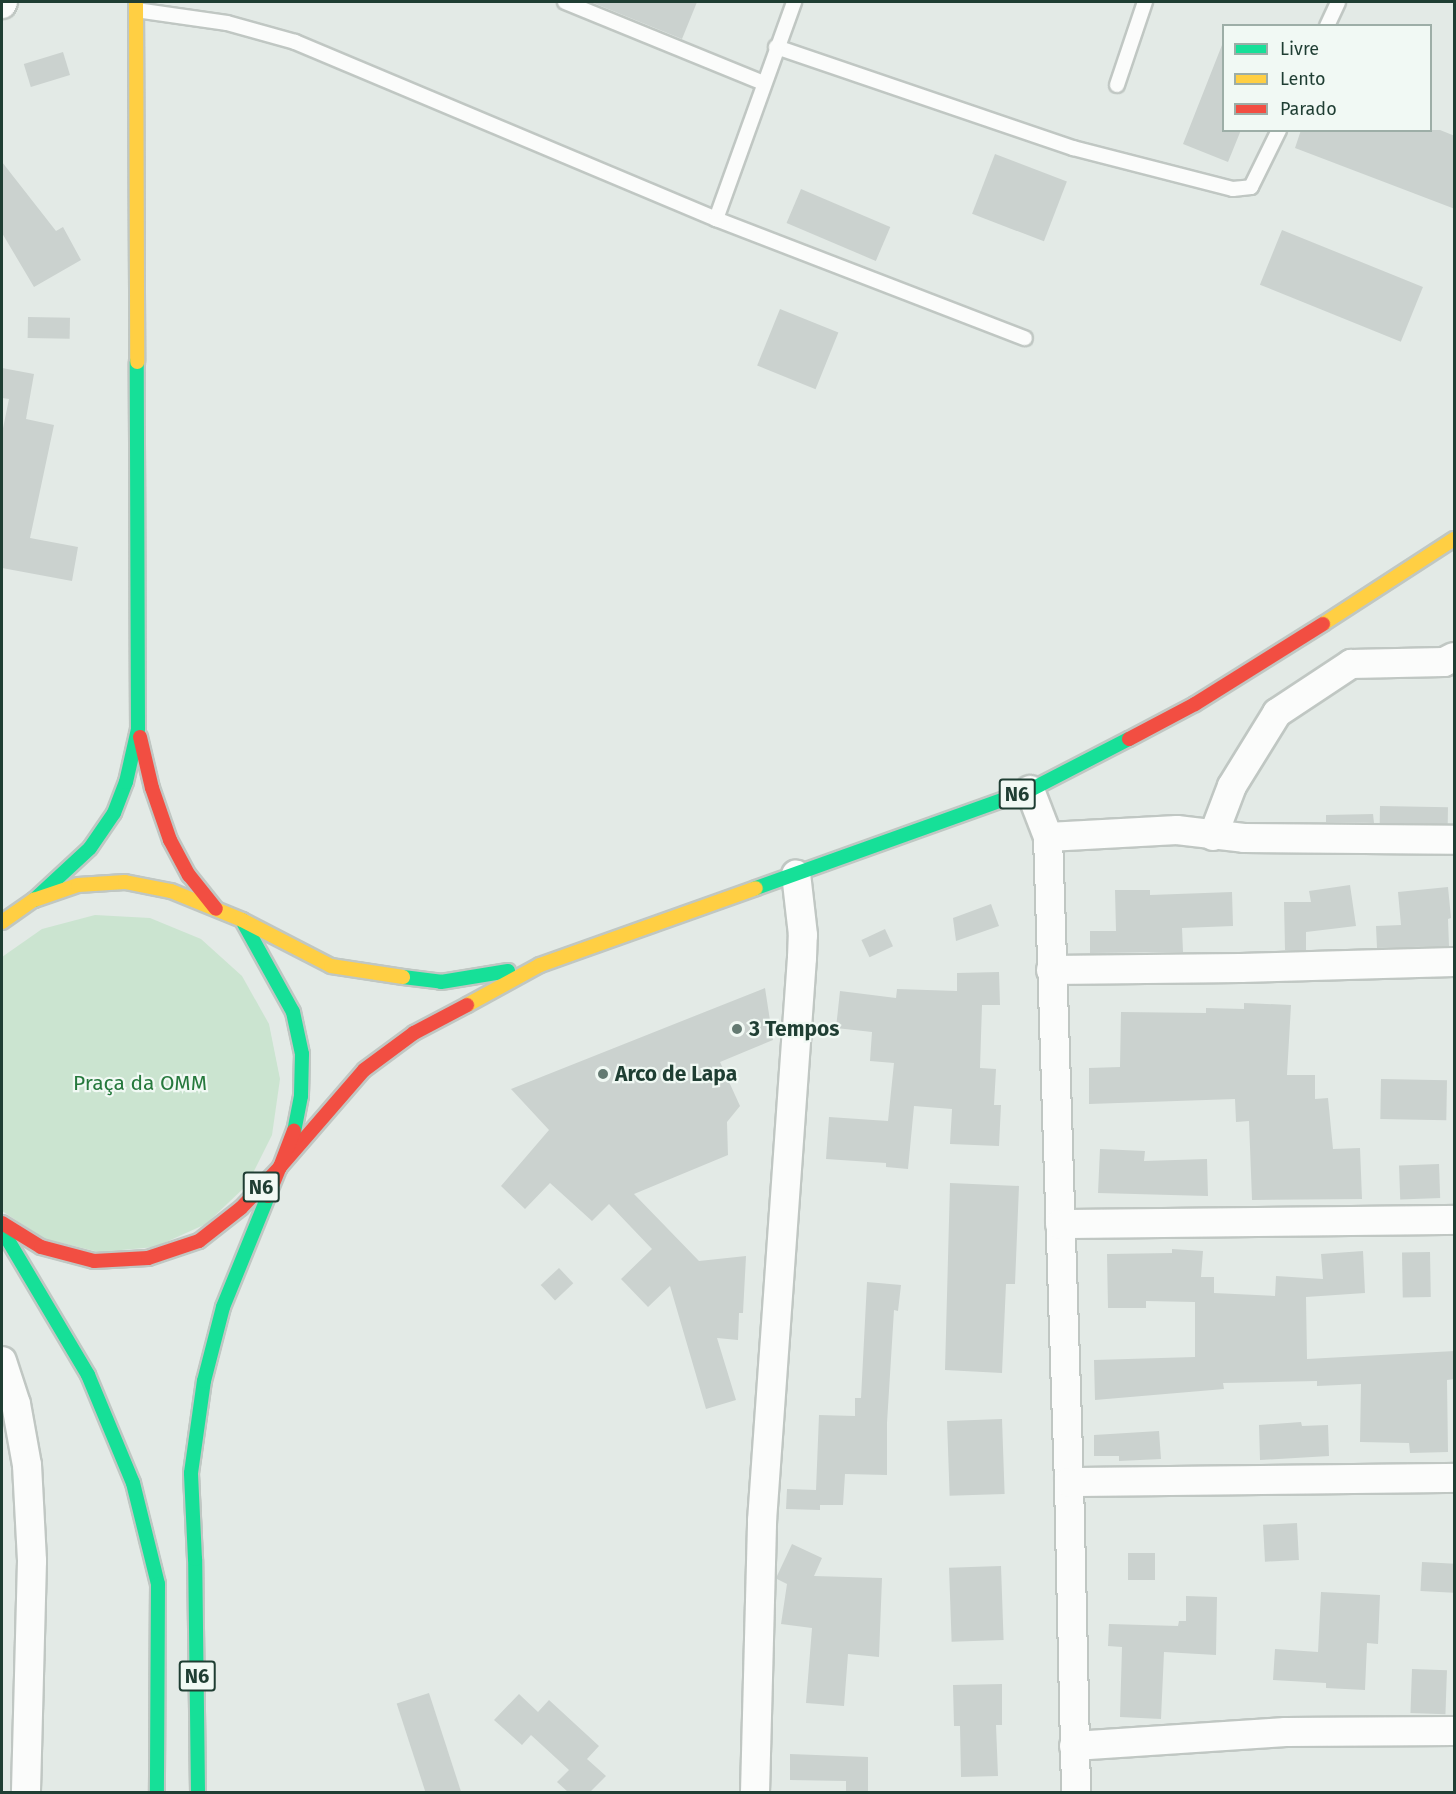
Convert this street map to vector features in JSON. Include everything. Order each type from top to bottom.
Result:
[{"type":"main road","points":[[34,900],[90,848],[114,813],[126,782],[138,729],[136,4]]},
{"type":"main road","name":"N6","points":[[2,1223],[41,1247],[94,1261],[148,1258],[200,1241],[241,1208],[280,1167],[364,1070],[414,1033],[540,965],[1030,790],[1195,705],[1455,539]]},
{"type":"main road","points":[[138,729],[152,788],[170,840],[189,875],[216,909]]},
{"type":"main road","name":"N6","points":[[2,922],[34,900],[78,885],[125,882],[171,891],[216,909],[331,966],[441,982],[540,965]]},
{"type":"main road","name":"N6","points":[[198,1792],[195,1559],[191,1473],[204,1381],[223,1306],[294,1132],[301,1096],[302,1054],[293,1012],[242,920]]},
{"type":"main road","name":"N6","points":[[2,1230],[88,1375],[133,1483],[158,1584],[157,1792]]},
{"type":"street","points":[[1213,836],[1232,786],[1277,713],[1351,664],[1444,662],[1455,657]]},
{"type":"street","points":[[1030,790],[1048,837],[1069,1482],[1076,1792]]},
{"type":"street","points":[[1048,837],[1177,830],[1244,838],[1455,840]]},
{"type":"street","points":[[755,1792],[762,1521],[802,958],[803,935],[796,874]]},
{"type":"street","points":[[1051,970],[1455,962]]},
{"type":"street","points":[[1060,1224],[1455,1220]]},
{"type":"street","points":[[2,1361],[16,1404],[27,1465],[32,1561],[26,1792]]},
{"type":"street","points":[[1069,1482],[1455,1478]]},
{"type":"street","points":[[1074,1746],[1286,1732],[1455,1731]]},
{"type":"lane","points":[[565,2],[763,83]]},
{"type":"lane","points":[[716,219],[794,2]]},
{"type":"lane","points":[[1117,85],[1145,2]]},
{"type":"lane","points":[[1328,24],[1338,2]]},
{"type":"lane","points":[[136,4],[226,23],[295,42],[716,219],[1025,338]]},
{"type":"lane","points":[[776,47],[1073,148],[1233,189],[1251,187],[1278,132]]},
{"type":"green space","name":"Praça da OMM","points":[[95,915],[150,918],[201,939],[242,976],[269,1024],[280,1079],[272,1135],[247,1185],[206,1224],[155,1247],[99,1252],[45,1239],[2,1211],[2,957],[42,929]]},
{"type":"building","points":[[591,2],[697,2],[682,39]]},
{"type":"building","points":[[1222,45],[1222,132],[1240,132],[1228,162],[1183,144]]},
{"type":"building","points":[[63,52],[70,75],[31,87],[24,64]]},
{"type":"building","points":[[1432,130],[1440,130],[1455,136],[1455,209],[1295,148],[1300,132],[1432,132]]},
{"type":"building","points":[[995,154],[1067,182],[1044,241],[972,214]]},
{"type":"building","points":[[2,162],[56,231],[63,227],[81,260],[34,287],[2,233]]},
{"type":"building","points":[[801,189],[890,227],[876,261],[787,223]]},
{"type":"building","points":[[1282,230],[1423,287],[1401,342],[1260,285]]},
{"type":"building","points":[[780,309],[838,333],[816,389],[757,366]]},
{"type":"building","points":[[28,317],[70,318],[70,339],[28,338]]},
{"type":"building","points":[[2,368],[34,374],[26,419],[54,425],[30,538],[78,547],[72,581],[2,568],[2,433],[9,399],[2,398]]},
{"type":"building","points":[[1380,806],[1448,807],[1448,824],[1380,823]]},
{"type":"building","points":[[1373,814],[1374,823],[1326,822],[1326,815]]},
{"type":"building","points":[[1350,885],[1356,926],[1306,932],[1306,950],[1285,950],[1284,902],[1311,902],[1309,891]]},
{"type":"building","points":[[1448,887],[1451,918],[1448,919],[1449,946],[1377,948],[1376,926],[1401,925],[1398,892]]},
{"type":"building","points":[[1115,890],[1150,890],[1150,895],[1232,892],[1233,926],[1182,928],[1183,952],[1090,953],[1090,931],[1116,931]]},
{"type":"building","points":[[991,904],[999,926],[956,941],[953,918]]},
{"type":"building","points":[[885,929],[893,946],[869,957],[861,940]]},
{"type":"building","points":[[999,972],[1000,1005],[982,1005],[980,1068],[996,1069],[994,1105],[1001,1105],[999,1146],[950,1144],[952,1109],[914,1106],[908,1169],[886,1167],[886,1163],[826,1159],[829,1117],[888,1121],[894,1063],[870,1061],[872,1032],[836,1028],[840,991],[896,998],[897,989],[957,991],[957,973]]},
{"type":"building","points":[[765,988],[773,1040],[720,1062],[740,1106],[727,1122],[728,1155],[634,1194],[699,1261],[746,1256],[743,1313],[739,1313],[738,1340],[717,1338],[736,1400],[706,1409],[670,1286],[648,1307],[621,1279],[652,1249],[609,1204],[592,1221],[550,1183],[525,1209],[501,1186],[549,1130],[511,1089]]},
{"type":"building","points":[[1244,1003],[1291,1005],[1287,1075],[1315,1075],[1315,1099],[1328,1098],[1333,1149],[1360,1148],[1362,1199],[1252,1200],[1249,1121],[1236,1122],[1235,1099],[1089,1104],[1089,1068],[1120,1067],[1121,1012],[1206,1013],[1206,1008],[1244,1009]]},
{"type":"building","points":[[1381,1079],[1447,1080],[1446,1120],[1380,1119]]},
{"type":"building","points":[[1100,1149],[1145,1151],[1144,1161],[1207,1159],[1208,1196],[1098,1193]]},
{"type":"building","points":[[1439,1164],[1440,1198],[1400,1199],[1399,1165]]},
{"type":"building","points":[[950,1183],[1019,1186],[1015,1284],[1006,1284],[1002,1373],[945,1370]]},
{"type":"building","points":[[1172,1249],[1203,1251],[1201,1277],[1214,1277],[1214,1293],[1275,1296],[1276,1276],[1323,1279],[1321,1254],[1363,1251],[1365,1293],[1306,1297],[1307,1359],[1455,1351],[1455,1379],[1447,1380],[1448,1452],[1410,1453],[1409,1443],[1360,1442],[1361,1384],[1317,1386],[1317,1381],[1223,1383],[1224,1389],[1095,1400],[1094,1360],[1195,1357],[1195,1302],[1146,1301],[1146,1308],[1108,1308],[1107,1254],[1172,1253]]},
{"type":"building","points":[[1402,1252],[1430,1252],[1431,1297],[1403,1297]]},
{"type":"building","points":[[559,1268],[573,1283],[555,1300],[541,1285]]},
{"type":"building","points":[[867,1282],[901,1285],[898,1311],[894,1310],[887,1423],[887,1475],[845,1474],[843,1505],[820,1505],[820,1510],[786,1509],[787,1489],[816,1490],[819,1415],[855,1416],[855,1398],[861,1398]]},
{"type":"building","points":[[1002,1419],[1005,1494],[950,1496],[947,1421]]},
{"type":"building","points":[[1301,1422],[1302,1426],[1328,1425],[1329,1456],[1260,1460],[1259,1425]]},
{"type":"building","points":[[1159,1431],[1161,1459],[1119,1461],[1119,1456],[1094,1456],[1094,1435]]},
{"type":"building","points":[[1297,1523],[1299,1560],[1265,1562],[1263,1525]]},
{"type":"building","points":[[792,1544],[822,1558],[814,1576],[882,1578],[879,1657],[848,1654],[844,1706],[806,1703],[812,1628],[781,1624],[787,1584],[777,1579]]},
{"type":"building","points":[[1128,1553],[1155,1553],[1155,1580],[1128,1580]]},
{"type":"building","points":[[1422,1562],[1454,1564],[1453,1593],[1420,1591]]},
{"type":"building","points":[[1001,1566],[1004,1640],[952,1642],[949,1568]]},
{"type":"building","points":[[1321,1592],[1380,1595],[1378,1644],[1367,1643],[1365,1690],[1326,1688],[1326,1683],[1273,1680],[1275,1649],[1318,1652]]},
{"type":"building","points":[[1186,1596],[1217,1597],[1216,1655],[1164,1652],[1161,1719],[1120,1717],[1122,1647],[1108,1646],[1109,1624],[1178,1626],[1179,1621],[1186,1621]]},
{"type":"building","points":[[1412,1669],[1447,1670],[1445,1714],[1410,1713]]},
{"type":"building","points":[[1002,1684],[1002,1725],[996,1725],[998,1776],[961,1777],[960,1726],[954,1726],[953,1685]]},
{"type":"building","points":[[429,1693],[461,1792],[425,1792],[397,1704]]},
{"type":"building","points":[[519,1694],[538,1712],[549,1700],[599,1746],[587,1759],[606,1776],[590,1792],[568,1792],[557,1782],[569,1770],[531,1735],[522,1745],[494,1720]]},
{"type":"building","points":[[790,1754],[868,1757],[868,1792],[846,1792],[846,1781],[790,1780]]},
{"type":"traffic: fast","points":[[34,900],[90,848],[114,813],[126,782],[138,729],[137,362]]},
{"type":"traffic: fast","points":[[756,888],[1030,790],[1129,739]]},
{"type":"traffic: fast","points":[[242,920],[293,1012],[302,1054],[301,1096],[294,1131]]},
{"type":"traffic: fast","points":[[403,977],[441,982],[508,971]]},
{"type":"traffic: fast","points":[[198,1792],[195,1559],[191,1473],[204,1381],[223,1307],[268,1196]]},
{"type":"traffic: fast","points":[[2,1230],[88,1375],[133,1483],[158,1584],[157,1792]]},
{"type":"traffic: slow","points":[[136,2],[137,362]]},
{"type":"traffic: slow","points":[[1323,624],[1454,539]]},
{"type":"traffic: slow","points":[[2,922],[34,900],[78,885],[125,882],[171,891],[242,920],[331,966],[403,977]]},
{"type":"traffic: slow","points":[[467,1005],[540,965],[756,888]]},
{"type":"traffic: jam","points":[[1129,739],[1195,704],[1323,624]]},
{"type":"traffic: jam","points":[[140,737],[152,788],[170,840],[189,875],[216,909]]},
{"type":"traffic: jam","points":[[268,1196],[280,1167],[364,1070],[414,1033],[467,1005]]},
{"type":"traffic: jam","points":[[2,1223],[41,1247],[94,1261],[148,1258],[199,1241],[241,1208],[280,1167],[294,1131]]},
{"type":"place","name":"3 Tempos","points":[[737,1029]]},
{"type":"place","name":"Arco de Lapa","points":[[603,1074]]}]
